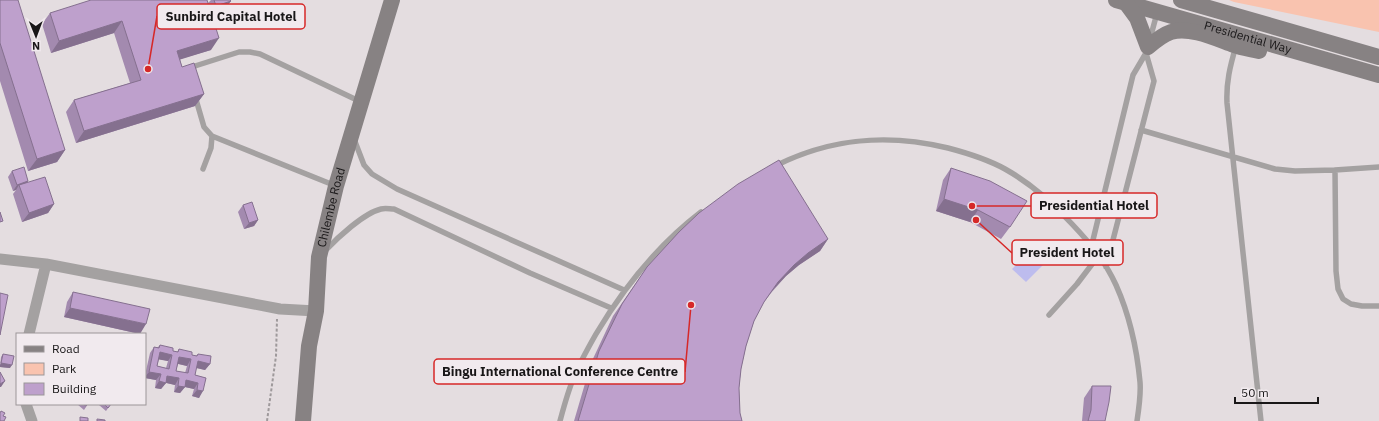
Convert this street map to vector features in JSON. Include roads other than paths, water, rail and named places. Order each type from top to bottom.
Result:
[{"type":"main road","name":"Chilembe Road","points":[[303,421],[310,346],[316,311],[319,257],[351,132],[392,0]]},
{"type":"main road","name":"Presidential Way","points":[[1181,0],[1379,57]]},
{"type":"main road","points":[[1195,0],[1213,9]]},
{"type":"main road","name":"Presidential Way","points":[[1121,2],[1159,6],[1333,62],[1379,75]]},
{"type":"main road","points":[[1121,2],[1137,18],[1147,50],[1162,36],[1172,31],[1185,30],[1202,34],[1236,46],[1273,55],[1333,62]]},
{"type":"street","points":[[0,259],[46,264],[280,309],[316,311]]},
{"type":"street","points":[[29,333],[46,264]]},
{"type":"street","points":[[26,405],[32,421]]},
{"type":"lane","points":[[1092,244],[1133,76],[1147,50],[1159,6]]},
{"type":"lane","points":[[1236,46],[1226,88],[1261,421]]},
{"type":"lane","points":[[1106,267],[1154,81],[1147,50]]},
{"type":"lane","points":[[190,75],[195,66],[239,52],[250,52],[260,54],[361,102]]},
{"type":"lane","points":[[192,87],[204,127],[212,136],[336,186]]},
{"type":"lane","points":[[1141,130],[1264,166],[1295,171],[1379,167]]},
{"type":"lane","points":[[351,132],[364,165],[372,174],[404,192],[624,290]]},
{"type":"lane","points":[[203,169],[211,148],[212,136]]},
{"type":"lane","points":[[766,170],[803,154],[838,144],[856,140],[883,140],[922,142],[953,149],[987,160],[1017,176],[1046,197],[1092,244],[1106,267],[1122,299],[1134,344],[1140,383],[1138,421]]},
{"type":"lane","points":[[1335,170],[1336,271],[1338,289],[1343,300],[1351,304],[1362,306],[1379,306]]},
{"type":"lane","points":[[560,421],[573,377],[583,356],[611,308],[633,278],[663,246],[684,225],[709,206]]},
{"type":"lane","points":[[319,257],[342,234],[369,215],[381,209],[394,209],[530,273],[611,308]]},
{"type":"lane","points":[[1049,315],[1077,284],[1099,255]]},
{"type":"water","points":[[1041,241],[1054,254],[1026,282],[1012,269]]},
{"type":"place","name":"Sunbird Capital Hotel","points":[[148,69]]},
{"type":"place","name":"Presidential Hotel","points":[[972,206]]},
{"type":"place","name":"President Hotel","points":[[976,220]]},
{"type":"place","name":"Bingu International Conference Centre","points":[[691,305]]}]
